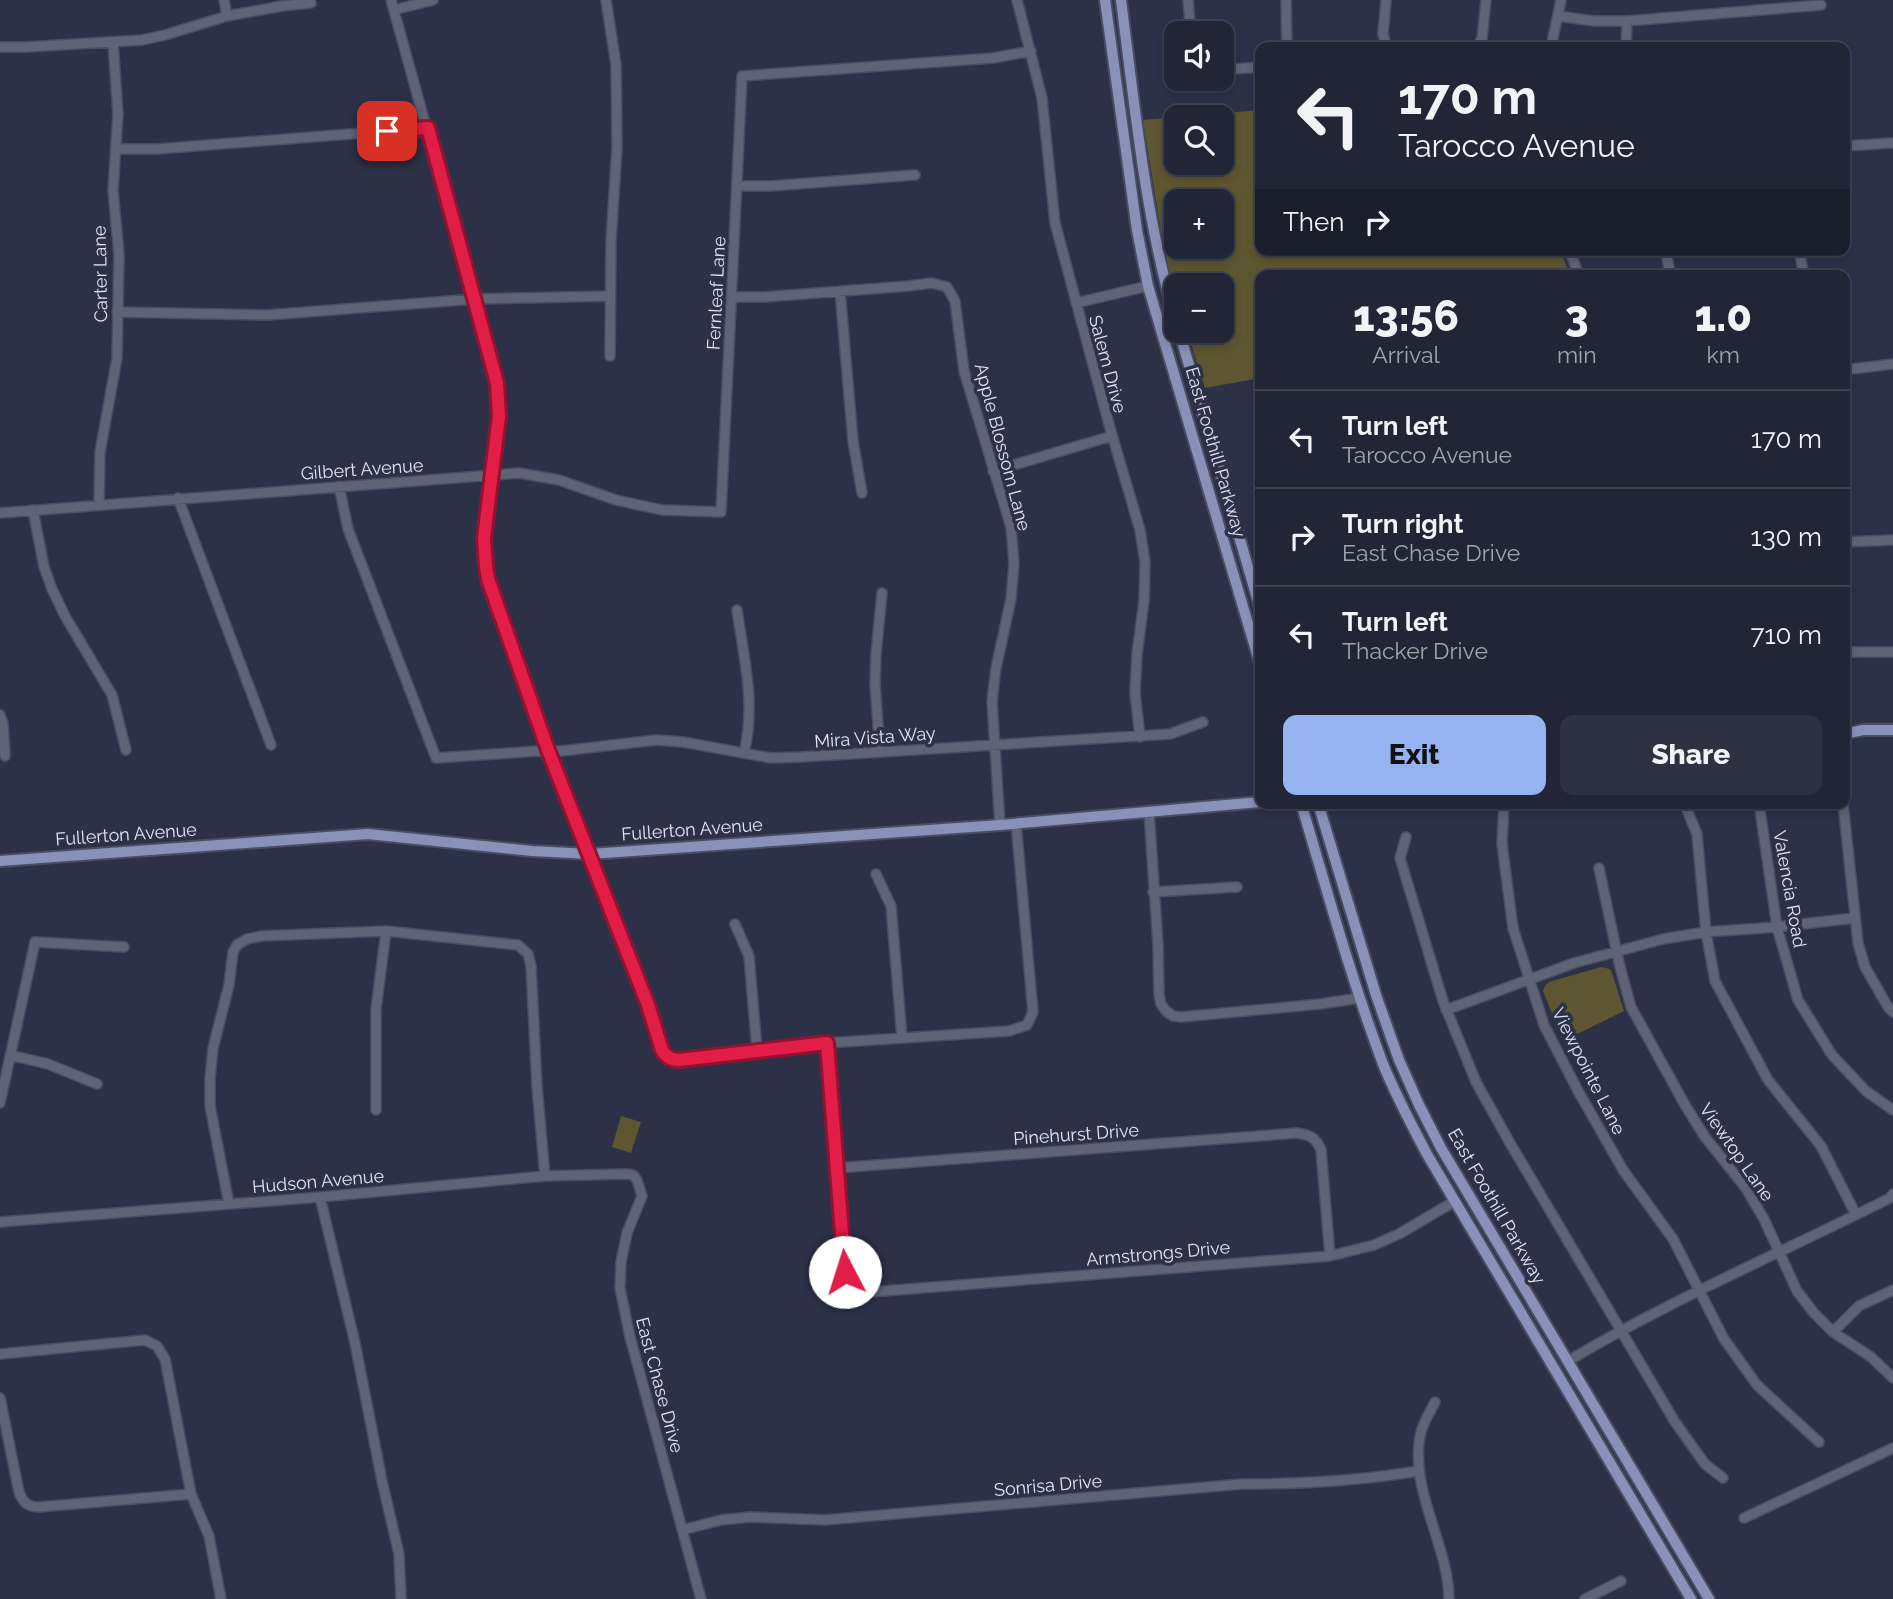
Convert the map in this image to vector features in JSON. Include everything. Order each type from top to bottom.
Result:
[{"type":"main road","name":"East Foothill Parkway","points":[[1105,0],[1136,230],[1148,286],[1255,647]]},
{"type":"main road","points":[[1121,0],[1152,227],[1164,282]]},
{"type":"main road","name":"East Foothill Parkway","points":[[1182,343],[1255,591]]},
{"type":"main road","points":[[1850,733],[1893,730]]},
{"type":"main road","name":"Fullerton Avenue","points":[[0,861],[368,834],[531,851],[590,854],[1000,825],[1255,802]]},
{"type":"main road","name":"East Foothill Parkway","points":[[1303,809],[1360,998],[1384,1066],[1405,1112],[1428,1156],[1691,1599]]},
{"type":"main road","name":"East Foothill Parkway","points":[[1320,809],[1376,995],[1399,1060],[1419,1105],[1441,1148],[1709,1599]]},
{"type":"street","points":[[224,0],[227,16]]},
{"type":"street","points":[[433,0],[393,5],[497,383],[499,416],[484,538],[486,566],[496,603],[548,750],[666,1056],[673,1060],[716,1057],[827,1043],[1009,1031],[1027,1025],[1032,1012],[1016,823]]},
{"type":"street","points":[[606,0],[616,65],[617,133],[611,241],[610,356]]},
{"type":"street","name":"Salem Drive","points":[[1017,0],[1042,98],[1055,223],[1140,530],[1144,562],[1143,601],[1135,693],[1140,737]]},
{"type":"street","points":[[1188,0],[1190,21]]},
{"type":"street","points":[[1286,0],[1287,42]]},
{"type":"street","points":[[1385,42],[1383,34],[1386,0]]},
{"type":"street","points":[[1480,42],[1486,0]]},
{"type":"street","points":[[1552,42],[1561,0]]},
{"type":"street","points":[[0,47],[142,40],[227,16],[311,3]]},
{"type":"street","points":[[1558,16],[1594,21],[1627,21],[1821,5]]},
{"type":"street","points":[[1626,42],[1627,21]]},
{"type":"street","name":"Carter Lane","points":[[99,505],[100,452],[117,358],[119,255],[113,190],[118,114],[113,42]]},
{"type":"street","name":"Fernleaf Lane","points":[[721,512],[742,76],[993,58],[1031,51]]},
{"type":"street","points":[[1234,69],[1255,67]]},
{"type":"street","points":[[117,149],[157,149],[428,128]]},
{"type":"street","points":[[1850,146],[1893,143]]},
{"type":"street","points":[[738,186],[771,186],[915,174]]},
{"type":"street","name":"Apple Blossom Lane","points":[[840,291],[932,283],[947,287],[955,301],[964,371],[1011,527],[1014,564],[1011,599],[996,668],[992,701],[1000,825]]},
{"type":"street","points":[[1076,303],[1148,286]]},
{"type":"street","points":[[732,297],[840,291],[853,442],[862,493]]},
{"type":"street","points":[[117,312],[267,315],[475,299],[611,296]]},
{"type":"street","points":[[1850,369],[1893,364]]},
{"type":"street","points":[[993,471],[1112,436]]},
{"type":"street","name":"Gilbert Avenue","points":[[0,513],[519,473],[559,480],[616,500],[662,510],[721,512]]},
{"type":"street","name":"Mira Vista Way","points":[[339,486],[348,529],[436,758],[561,751],[656,740],[683,742],[771,758],[1140,737],[1170,734],[1203,722]]},
{"type":"street","points":[[177,498],[271,745]]},
{"type":"street","points":[[33,510],[44,567],[52,589],[111,695],[126,750]]},
{"type":"street","points":[[1850,542],[1893,540]]},
{"type":"street","points":[[880,752],[875,684],[882,593]]},
{"type":"street","points":[[737,610],[749,690],[750,728],[744,753]]},
{"type":"street","points":[[1850,652],[1893,652]]},
{"type":"street","points":[[0,715],[5,757]]},
{"type":"street","name":"Viewpointe Lane","points":[[1504,809],[1502,844],[1513,928],[1544,1025],[1623,1170],[1673,1239],[1724,1339],[1757,1385],[1819,1441]]},
{"type":"street","points":[[1687,809],[1697,834],[1706,932],[1715,981],[1768,1080],[1821,1146],[1856,1215]]},
{"type":"street","name":"Valencia Road","points":[[1760,809],[1777,927],[1798,1000],[1832,1055],[1866,1091],[1893,1110]]},
{"type":"street","points":[[1844,809],[1858,943],[1865,967],[1893,1012]]},
{"type":"street","points":[[1149,811],[1159,993],[1161,1004],[1166,1011],[1181,1017],[1360,998]]},
{"type":"street","points":[[1406,837],[1400,858],[1446,1010],[1476,1082],[1675,1422],[1705,1464],[1723,1478]]},
{"type":"street","name":"Viewtop Lane","points":[[1599,868],[1631,1007],[1685,1105],[1705,1137],[1745,1187],[1764,1219],[1797,1291],[1833,1332],[1871,1357],[1893,1378]]},
{"type":"street","points":[[876,874],[891,906],[902,1038]]},
{"type":"street","points":[[1153,892],[1237,887]]},
{"type":"street","points":[[1446,1010],[1529,978],[1617,950],[1662,939],[1706,932],[1854,918]]},
{"type":"street","points":[[735,925],[749,956],[757,1050]]},
{"type":"street","points":[[376,1110],[376,1009],[386,931]]},
{"type":"street","points":[[229,1204],[210,1106],[210,1079],[233,952],[237,945],[247,939],[261,936],[386,931],[518,945],[528,954],[531,967],[545,1176]]},
{"type":"street","points":[[0,1104],[35,942],[124,947]]},
{"type":"street","points":[[827,1043],[836,1168]]},
{"type":"street","points":[[10,1055],[48,1063],[97,1084]]},
{"type":"street","name":"Pinehurst Drive","points":[[836,1168],[1307,1134],[1316,1139],[1321,1150],[1330,1255]]},
{"type":"street","name":"Armstrongs Drive","points":[[836,1168],[845,1272],[852,1286],[859,1291],[870,1292],[1330,1255],[1374,1245],[1399,1234],[1455,1201]]},
{"type":"street","name":"Hudson Avenue","points":[[0,1222],[545,1176],[626,1174],[633,1175],[638,1180]]},
{"type":"street","name":"East Chase Drive","points":[[638,1180],[642,1196],[627,1233],[621,1262],[620,1288],[630,1337],[701,1599]]},
{"type":"street","points":[[1568,1361],[1699,1290],[1856,1215],[1893,1194]]},
{"type":"street","points":[[320,1197],[355,1343],[399,1554],[401,1599]]},
{"type":"street","points":[[1833,1332],[1859,1306],[1893,1290]]},
{"type":"street","points":[[0,1354],[145,1340],[157,1346],[165,1359],[191,1494],[209,1536],[221,1599]]},
{"type":"street","points":[[0,1398],[19,1492],[26,1504],[39,1507],[191,1494]]},
{"type":"street","points":[[1435,1402],[1420,1434],[1418,1471],[1443,1557],[1449,1599]]},
{"type":"street","points":[[1744,1518],[1893,1448]]},
{"type":"street","name":"Sonrisa Drive","points":[[682,1530],[721,1520],[750,1517],[825,1520],[1242,1484],[1304,1484],[1418,1471]]},
{"type":"street","points":[[1585,1599],[1621,1581]]},
{"type":"shaded area","points":[[1255,110],[1255,256],[1562,256],[1568,270],[1255,270],[1255,379],[1205,388],[1191,343],[1234,343],[1234,273],[1170,273],[1166,259],[1234,259],[1234,189],[1164,189],[1164,250],[1143,120],[1164,118],[1164,175],[1234,175],[1234,112]]},
{"type":"shaded area","points":[[1601,967],[1610,969],[1624,1011],[1563,1041],[1543,991],[1545,986],[1549,982]]},
{"type":"shaded area","points":[[621,1116],[641,1122],[631,1153],[612,1147]]},
{"type":"route","points":[[387,131],[428,128],[497,383],[499,416],[484,538],[488,579],[548,750],[648,1005],[662,1050],[666,1056],[679,1060],[827,1043],[845,1272]]}]
